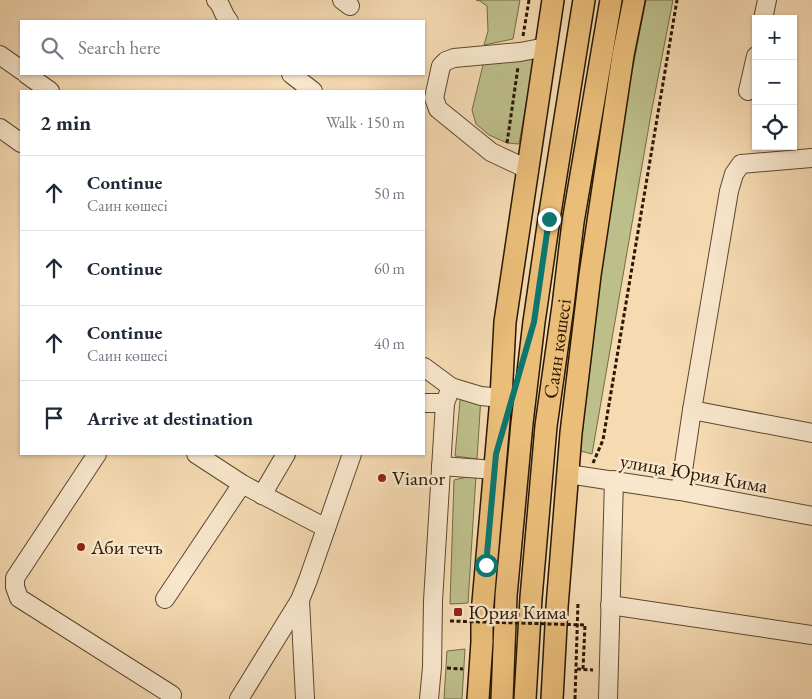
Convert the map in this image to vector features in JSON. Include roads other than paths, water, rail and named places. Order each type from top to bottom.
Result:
[{"type":"main road","points":[[478,699],[482,614],[501,398],[505,322],[553,0]]},
{"type":"main road","name":"Саин көшесі","points":[[502,699],[506,596],[521,432],[534,322],[584,0]]},
{"type":"main road","name":"Саин көшесі","points":[[526,699],[531,598],[546,426],[563,306],[572,222],[610,0]]},
{"type":"main road","name":"Саин көшесі","points":[[551,694],[557,607],[578,475],[571,433],[591,265],[623,55],[634,0]]},
{"type":"main road","points":[[563,306],[571,433]]},
{"type":"main road","points":[[495,462],[534,322]]},
{"type":"main road","points":[[482,642],[490,699]]},
{"type":"street","points":[[216,0],[221,3],[223,13],[227,20]]},
{"type":"street","points":[[765,15],[767,0]]},
{"type":"street","points":[[527,169],[491,152],[431,114],[441,66],[446,61],[454,58],[546,48]]},
{"type":"street","points":[[0,55],[20,69]]},
{"type":"street","points":[[748,91],[755,60]]},
{"type":"street","points":[[27,75],[49,90]]},
{"type":"street","points":[[292,75],[312,90]]},
{"type":"street","points":[[0,128],[20,142]]},
{"type":"street","points":[[680,490],[729,191],[734,174],[741,164],[812,158]]},
{"type":"street","points":[[425,368],[448,395],[441,466],[429,699]]},
{"type":"street","points":[[425,403],[448,395],[501,398]]},
{"type":"street","points":[[692,410],[812,433]]},
{"type":"street","points":[[96,455],[15,578],[14,587],[19,598],[172,695]]},
{"type":"street","points":[[198,455],[242,484],[326,528]]},
{"type":"street","points":[[262,495],[285,455]]},
{"type":"street","points":[[240,699],[300,600],[352,455]]},
{"type":"street","points":[[441,466],[495,462]]},
{"type":"street","name":"улица Юрия Кима","points":[[578,475],[680,490],[812,516]]},
{"type":"street","points":[[608,699],[614,480]]},
{"type":"street","points":[[165,599],[242,484]]},
{"type":"street","points":[[300,600],[305,699]]},
{"type":"street","points":[[610,604],[812,635]]},
{"type":"place","name":"Vianor","points":[[382,478]]},
{"type":"place","name":"Аби течъ","points":[[81,547]]},
{"type":"place","name":"Юрия Кима","points":[[458,612]]}]
